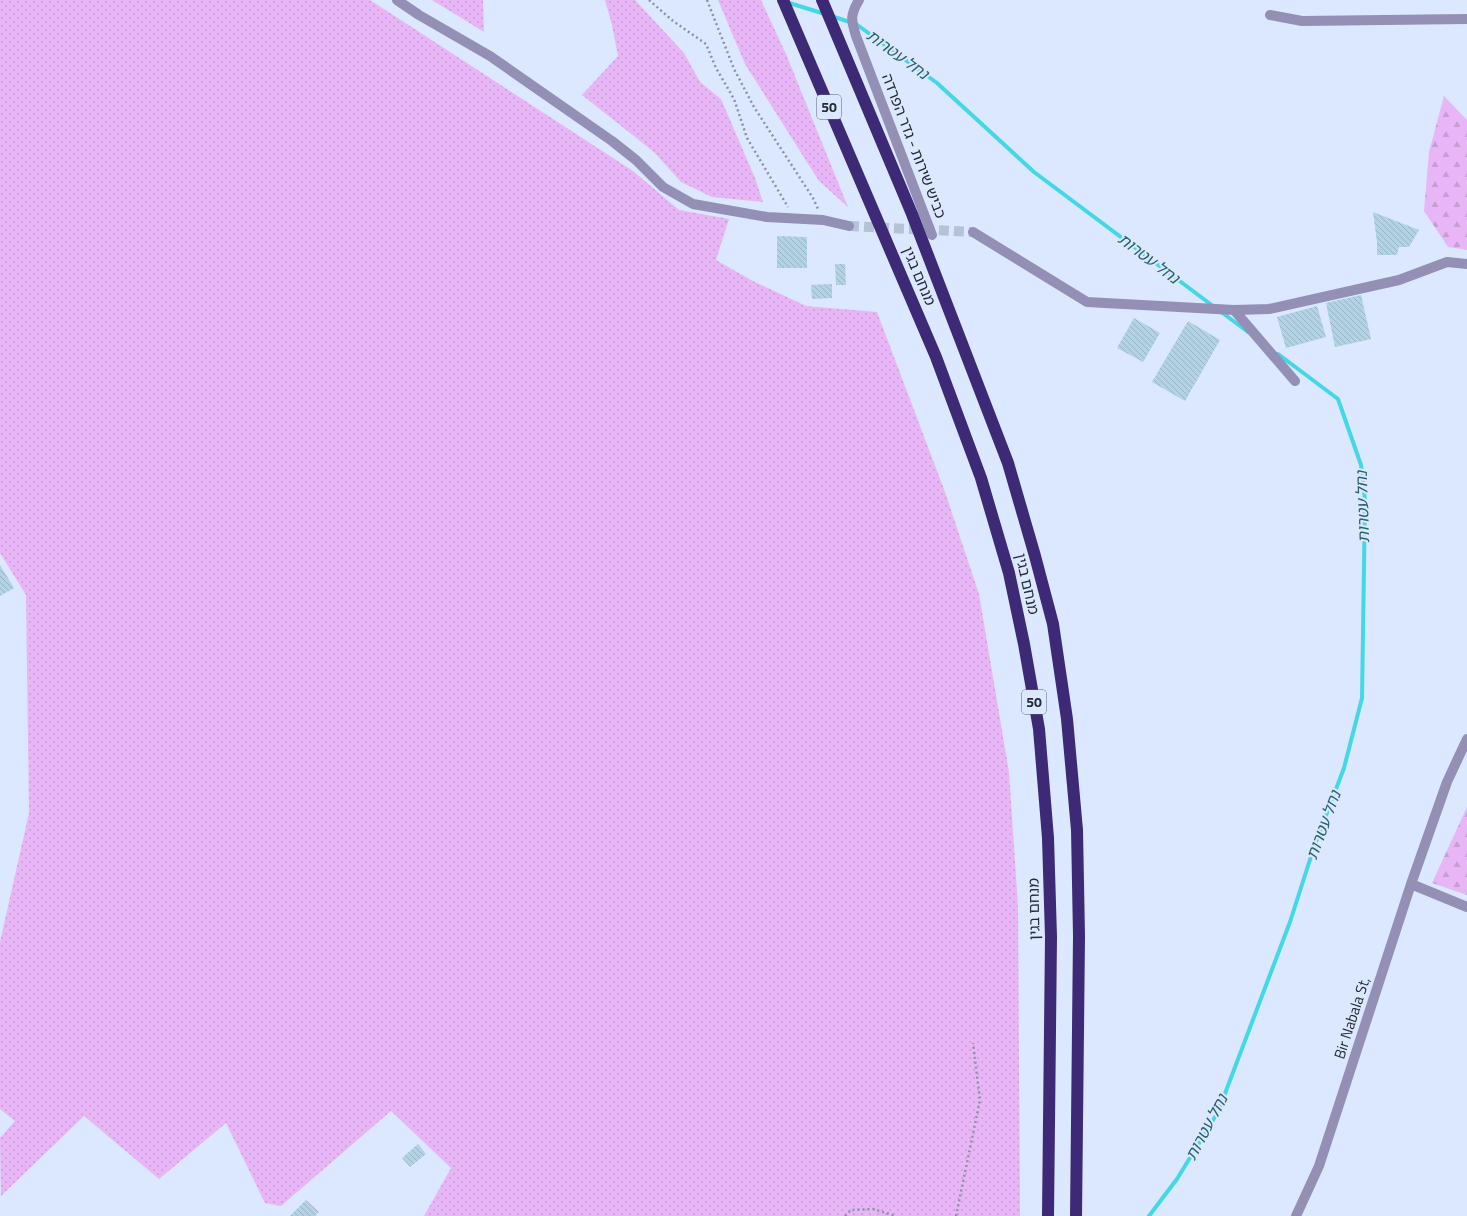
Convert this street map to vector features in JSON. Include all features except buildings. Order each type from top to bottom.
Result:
[{"type":"highway","name":"מנחם בגין","points":[[783,0],[936,357],[981,478],[1009,573],[1024,644],[1039,729],[1048,838],[1051,937],[1048,1216]]},
{"type":"highway","name":"מנחם בגין","points":[[822,0],[912,214],[1008,463],[1053,624],[1066,719],[1077,830],[1079,936],[1076,1216]]},
{"type":"street","points":[[397,0],[419,15],[490,56],[612,141],[636,160],[662,186],[693,204],[767,217],[823,220],[849,226]]},
{"type":"street","name":"כביש שירות - גדר הפרדה","points":[[859,0],[852,11],[851,21],[853,28],[932,235]]},
{"type":"street","points":[[1270,16],[1302,20],[1467,19]]},
{"type":"street","points":[[973,232],[1087,302],[1234,310],[1269,309],[1399,280],[1447,262],[1467,264]]},
{"type":"street","points":[[1234,310],[1295,381]]},
{"type":"street","name":"Bir Nabala St,","points":[[1296,1216],[1319,1166],[1411,884],[1447,782],[1467,739]]},
{"type":"street","points":[[1411,884],[1467,907]]},
{"type":"path","points":[[649,0],[673,21],[706,44],[716,68],[734,99],[746,138],[796,219]]},
{"type":"path","points":[[707,0],[734,69],[754,107],[813,198],[823,220]]},
{"type":"path","points":[[956,1216],[980,1100],[973,1042]]},
{"type":"path","points":[[845,1216],[851,1210],[873,1209],[896,1216]]},
{"type":"green space","points":[[0,0],[370,0],[633,171],[679,210],[729,219],[716,260],[751,280],[806,306],[877,312],[945,492],[979,594],[1009,772],[1018,906],[1020,1216],[424,1216],[451,1168],[391,1111],[281,1206],[265,1203],[226,1123],[159,1179],[84,1116],[1,1196],[0,1138],[15,1121],[0,1109],[0,942],[29,813],[26,595],[0,553]]},
{"type":"green space","points":[[432,0],[483,0],[484,32]]},
{"type":"green space","points":[[605,0],[635,0],[684,53],[700,82],[721,99],[755,178],[763,202],[712,197],[681,182],[654,152],[582,95],[618,56]]},
{"type":"green space","points":[[718,0],[761,0],[786,54],[848,207],[819,181],[745,64]]},
{"type":"green space","points":[[1444,96],[1467,120],[1467,250],[1448,247],[1424,211],[1429,152]]},
{"type":"green space","points":[[1467,807],[1467,895],[1432,883]]},
{"type":"waterway","name":"נחל עטרות","points":[[786,2],[825,14]]},
{"type":"waterway","name":"נחל עטרות","points":[[831,16],[856,24],[937,83],[1034,172],[1213,306]]},
{"type":"waterway","name":"נחל עטרות","points":[[1220,311],[1248,332]]},
{"type":"waterway","name":"נחל עטרות","points":[[1149,1216],[1177,1179],[1218,1112],[1290,922],[1314,847],[1344,768],[1362,698],[1365,500],[1361,465],[1338,399],[1278,354]]},
{"type":"tunnel","points":[[849,226],[973,232]]}]
